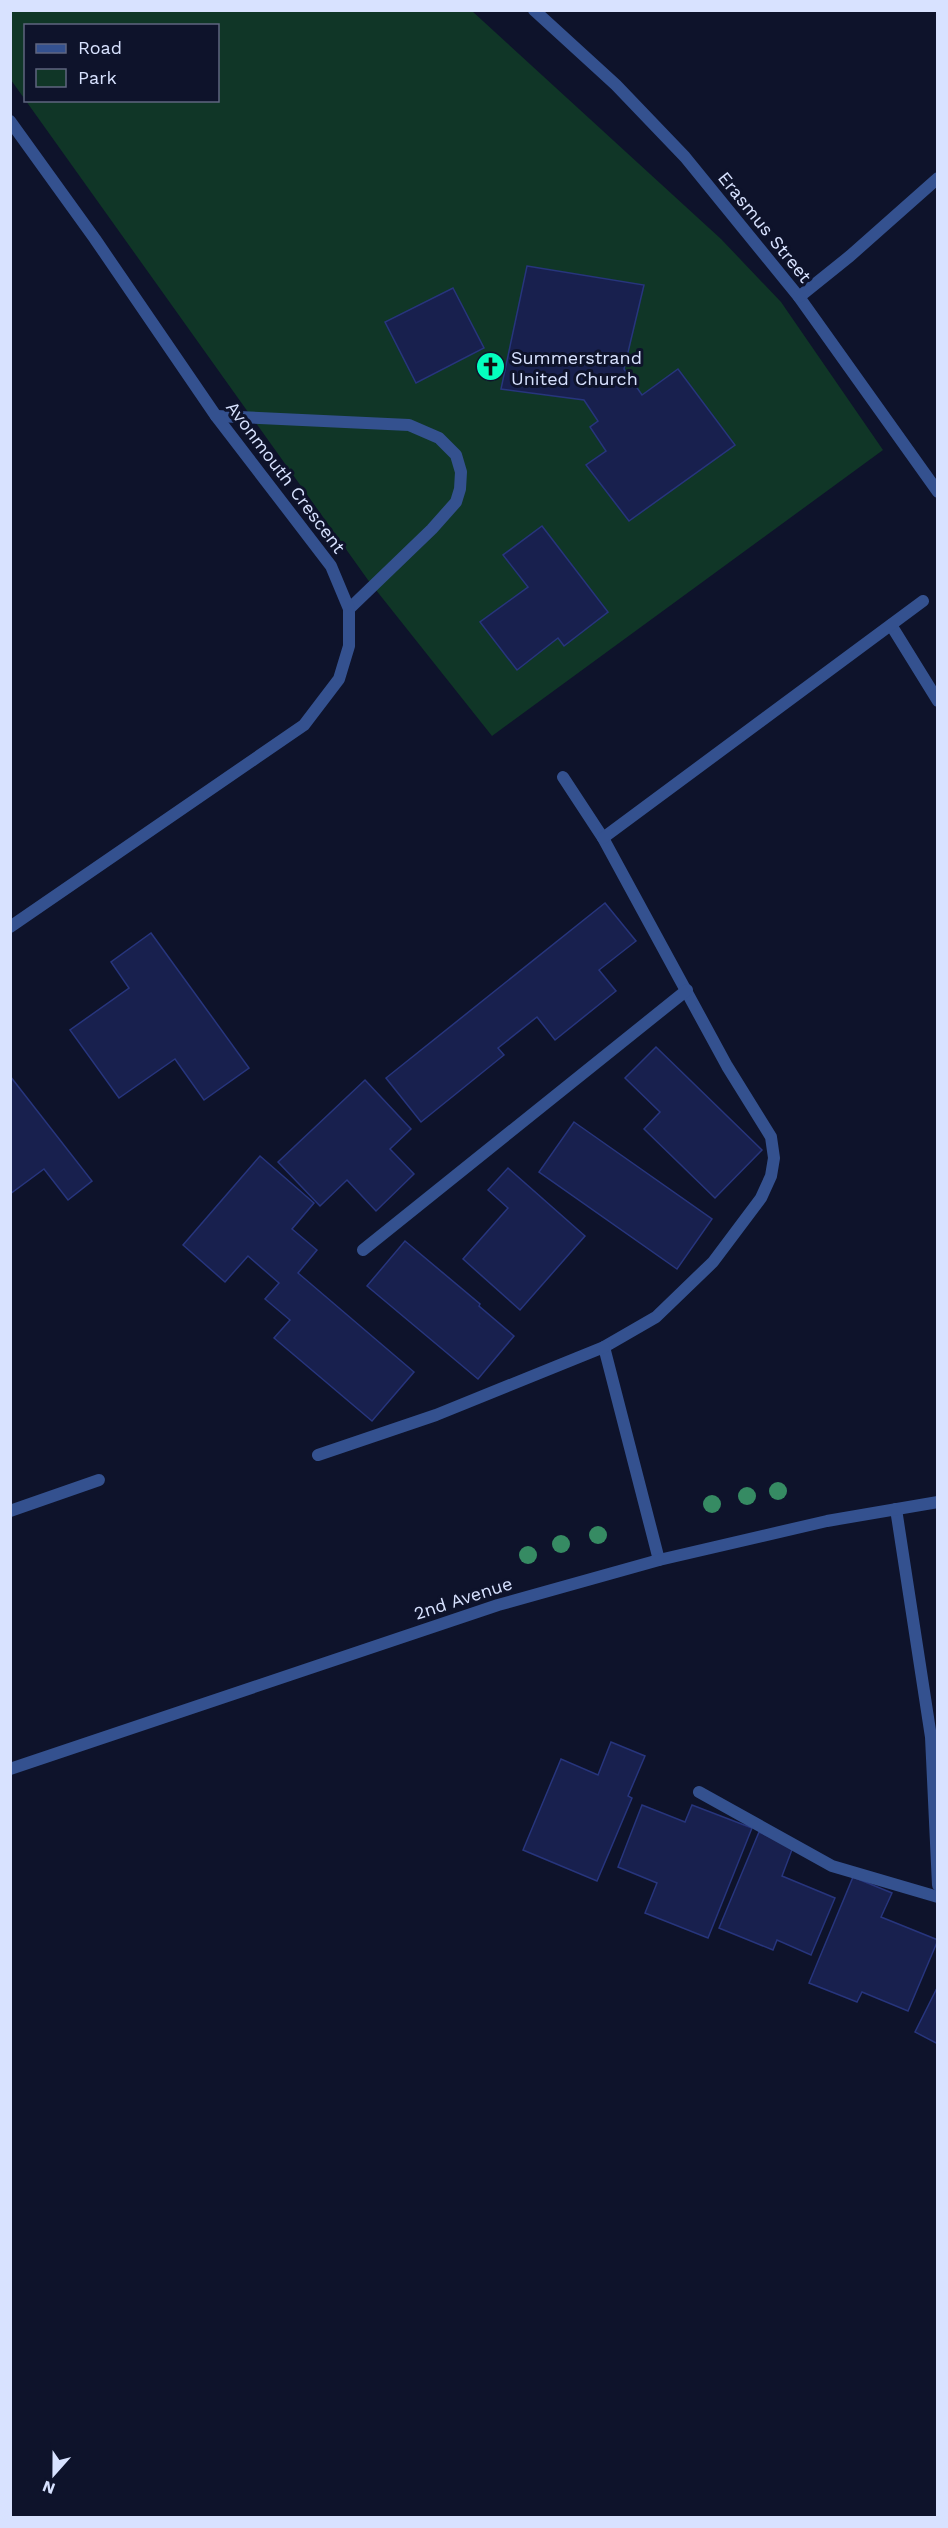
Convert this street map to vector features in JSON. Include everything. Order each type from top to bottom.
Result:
[{"type":"street","name":"Erasmus Street","points":[[534,10],[616,85],[685,157],[799,297],[938,492]]},
{"type":"street","name":"Avonmouth Crescent","points":[[10,121],[95,239],[216,416],[331,566],[349,609],[349,646],[339,679],[303,725],[10,927]]},
{"type":"street","points":[[799,297],[850,256],[938,178]]},
{"type":"street","points":[[216,416],[409,425],[439,438],[456,455],[461,472],[460,489],[456,502],[432,529],[349,609]]},
{"type":"street","points":[[603,838],[923,601]]},
{"type":"street","points":[[891,625],[938,701]]},
{"type":"street","points":[[318,1455],[436,1415],[604,1347],[656,1317],[713,1262],[761,1198],[771,1176],[774,1158],[771,1137],[727,1066],[603,838],[563,777]]},
{"type":"street","points":[[363,1250],[687,990]]},
{"type":"street","points":[[604,1347],[659,1560]]},
{"type":"street","points":[[10,1511],[99,1480]]},
{"type":"street","name":"2nd Avenue","points":[[10,1769],[498,1605],[659,1560],[827,1521],[938,1502]]},
{"type":"street","points":[[896,1509],[931,1737],[938,1885]]},
{"type":"street","points":[[699,1792],[832,1866],[938,1897]]},
{"type":"green space","points":[[10,11],[472,11],[721,239],[781,302],[883,450],[492,736],[368,580],[27,102],[219,102],[219,24],[24,24],[24,98],[11,80]]},
{"type":"building","points":[[527,266],[644,285],[624,369],[642,395],[678,369],[735,445],[629,521],[586,465],[606,451],[590,427],[598,421],[584,400],[501,389]]},
{"type":"building","points":[[453,288],[484,348],[416,383],[385,322]]},
{"type":"building","points":[[542,526],[608,612],[564,646],[558,638],[517,670],[480,622],[528,587],[503,555]]},
{"type":"building","points":[[605,903],[636,941],[599,970],[616,991],[555,1040],[537,1017],[498,1048],[504,1055],[421,1122],[386,1078]]},
{"type":"building","points":[[151,933],[249,1068],[204,1100],[175,1059],[119,1098],[70,1030],[129,988],[111,962]]},
{"type":"building","points":[[656,1047],[762,1150],[715,1198],[644,1129],[660,1112],[625,1078]]},
{"type":"building","points":[[10,1076],[92,1181],[68,1200],[44,1169],[10,1194]]},
{"type":"building","points":[[365,1080],[411,1129],[390,1149],[414,1174],[376,1211],[347,1180],[320,1206],[278,1162]]},
{"type":"building","points":[[574,1122],[712,1219],[677,1269],[539,1172]]},
{"type":"building","points":[[260,1156],[314,1203],[292,1229],[317,1250],[298,1273],[414,1372],[372,1421],[274,1338],[290,1320],[265,1299],[279,1283],[248,1256],[225,1282],[183,1245]]},
{"type":"building","points":[[508,1168],[585,1236],[520,1310],[463,1259],[508,1208],[488,1190]]},
{"type":"building","points":[[405,1241],[514,1336],[478,1379],[367,1286]]},
{"type":"building","points":[[611,1742],[645,1756],[628,1796],[632,1798],[597,1881],[523,1850],[561,1759],[598,1775]]},
{"type":"building","points":[[642,1805],[685,1822],[692,1805],[752,1828],[708,1938],[645,1913],[657,1883],[618,1867]]},
{"type":"building","points":[[759,1832],[793,1847],[782,1876],[835,1898],[811,1955],[777,1940],[773,1950],[719,1928]]},
{"type":"building","points":[[853,1877],[892,1893],[881,1917],[938,1940],[908,2011],[862,1992],[857,2002],[809,1983]]},
{"type":"building","points":[[938,1986],[938,2044],[915,2032]]},
{"type":"place","name":"Summerstrand United Church","points":[[490,367]]}]
